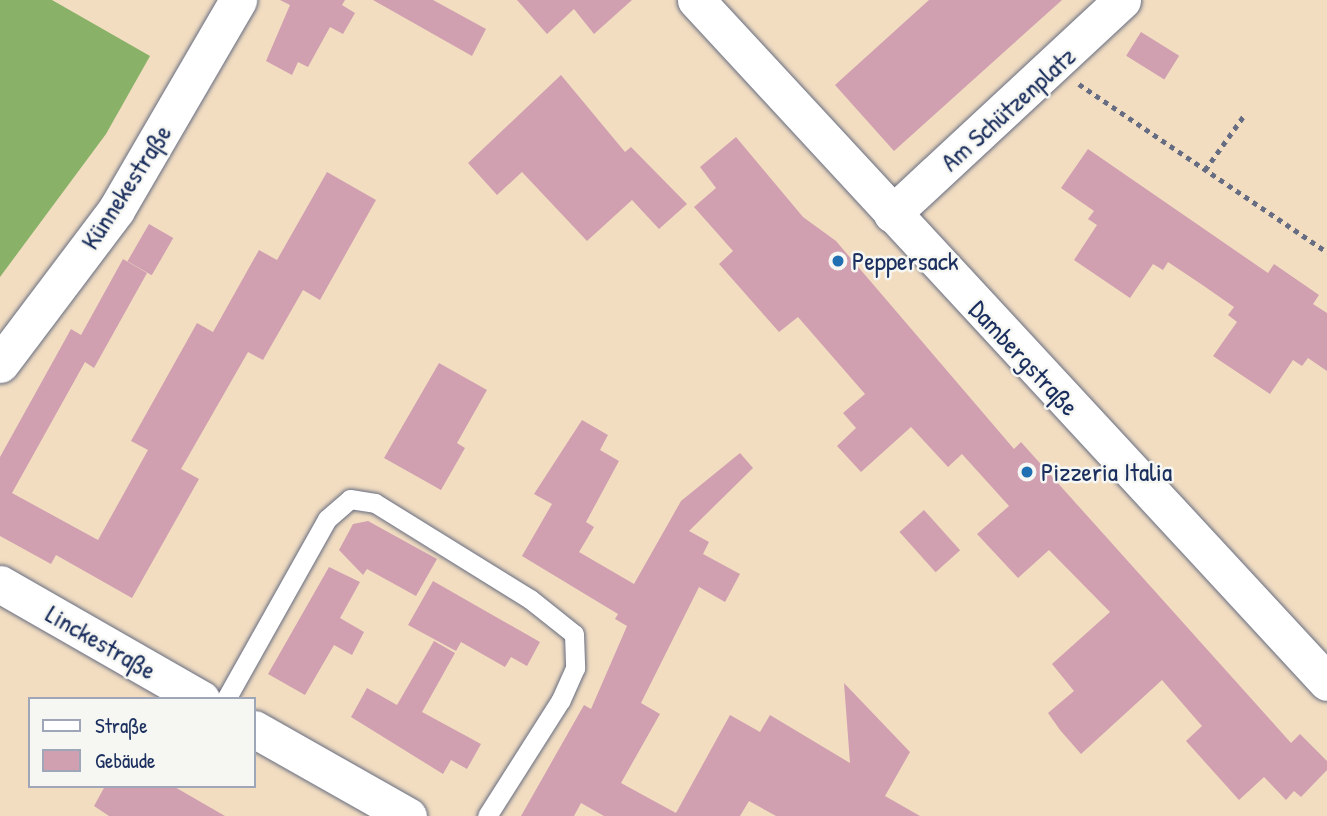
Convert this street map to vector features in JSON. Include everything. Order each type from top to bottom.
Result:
[{"type":"street","name":"Künnekestraße","points":[[0,364],[116,210],[238,0]]},
{"type":"street","name":"Dambergstraße","points":[[696,0],[1327,682]]},
{"type":"street","name":"Am Schützenplatz","points":[[892,214],[1055,68],[1122,0]]},
{"type":"street","name":"Linckestraße","points":[[0,584],[198,697]]},
{"type":"street","points":[[256,730],[408,816]]},
{"type":"lane","points":[[227,697],[327,519],[350,499],[375,503],[530,599],[574,634],[575,668],[560,701],[487,816]]},
{"type":"path","points":[[1055,68],[1327,252]]},
{"type":"path","points":[[1205,170],[1245,114]]},
{"type":"green space","points":[[0,0],[52,0],[150,56],[106,134],[0,277]]},
{"type":"building","points":[[280,0],[345,0],[342,5],[355,13],[343,34],[330,27],[308,67],[298,62],[292,75],[266,61],[290,5]]},
{"type":"building","points":[[373,0],[433,0],[486,29],[472,56]]},
{"type":"building","points":[[517,0],[632,0],[594,34],[574,9],[547,34]]},
{"type":"building","points":[[929,0],[1062,0],[894,151],[835,85]]},
{"type":"building","points":[[1141,32],[1179,56],[1164,80],[1126,56]]},
{"type":"building","points":[[561,75],[625,152],[631,147],[687,204],[659,229],[632,200],[587,241],[522,172],[497,195],[468,163]]},
{"type":"building","points":[[736,137],[803,217],[836,241],[1014,449],[1021,442],[1291,743],[1300,734],[1327,761],[1327,770],[1301,797],[1294,791],[1286,800],[1264,777],[1239,800],[1186,741],[1202,726],[1162,680],[1081,754],[1060,730],[1048,713],[1074,691],[1052,664],[1110,612],[1049,550],[1018,578],[977,534],[1009,506],[962,454],[948,467],[911,427],[861,472],[837,446],[856,428],[843,413],[865,394],[798,317],[779,332],[719,264],[733,251],[694,207],[716,188],[700,167]]},
{"type":"building","points":[[1088,149],[1268,273],[1274,264],[1319,295],[1313,304],[1327,313],[1327,371],[1308,358],[1302,366],[1293,360],[1270,394],[1213,356],[1237,322],[1228,315],[1234,307],[1201,284],[1168,262],[1163,270],[1153,264],[1130,298],[1074,260],[1097,225],[1088,219],[1094,211],[1061,188]]},
{"type":"building","points":[[327,172],[376,200],[320,300],[303,290],[263,360],[248,352],[181,469],[199,479],[132,598],[56,555],[51,564],[0,536],[0,457],[71,329],[81,335],[123,259],[147,273],[94,368],[85,362],[12,493],[98,540],[148,450],[131,441],[197,323],[213,332],[259,250],[277,260]]},
{"type":"building","points":[[149,224],[173,238],[152,275],[128,261]]},
{"type":"building","points":[[439,363],[487,390],[457,443],[465,448],[441,490],[384,458]]},
{"type":"building","points":[[582,420],[608,435],[600,450],[619,461],[586,522],[594,527],[579,552],[634,584],[681,501],[740,453],[753,468],[689,531],[709,542],[703,554],[740,574],[725,602],[699,587],[641,703],[660,714],[621,783],[676,813],[730,715],[760,732],[770,715],[850,763],[844,683],[910,752],[885,796],[920,816],[776,816],[749,801],[740,816],[604,816],[581,803],[574,816],[521,816],[584,705],[591,709],[627,626],[615,619],[618,614],[522,556],[552,504],[534,494]]},
{"type":"building","points":[[924,510],[960,550],[936,572],[899,532]]},
{"type":"building","points":[[368,521],[437,559],[416,596],[367,569],[363,575],[339,550],[353,524]]},
{"type":"building","points":[[329,567],[360,582],[340,618],[364,632],[352,655],[334,645],[305,695],[268,674]]},
{"type":"building","points":[[433,581],[540,642],[527,666],[511,657],[505,667],[461,642],[456,651],[408,625]]},
{"type":"building","points":[[434,641],[455,653],[422,712],[481,744],[467,769],[451,760],[443,774],[351,717],[367,688],[397,705]]},
{"type":"building","points":[[104,788],[176,788],[225,816],[109,816],[94,806]]},
{"type":"place","name":"Peppersack","points":[[838,261]]},
{"type":"place","name":"Pizzeria Italia","points":[[1027,472]]}]
